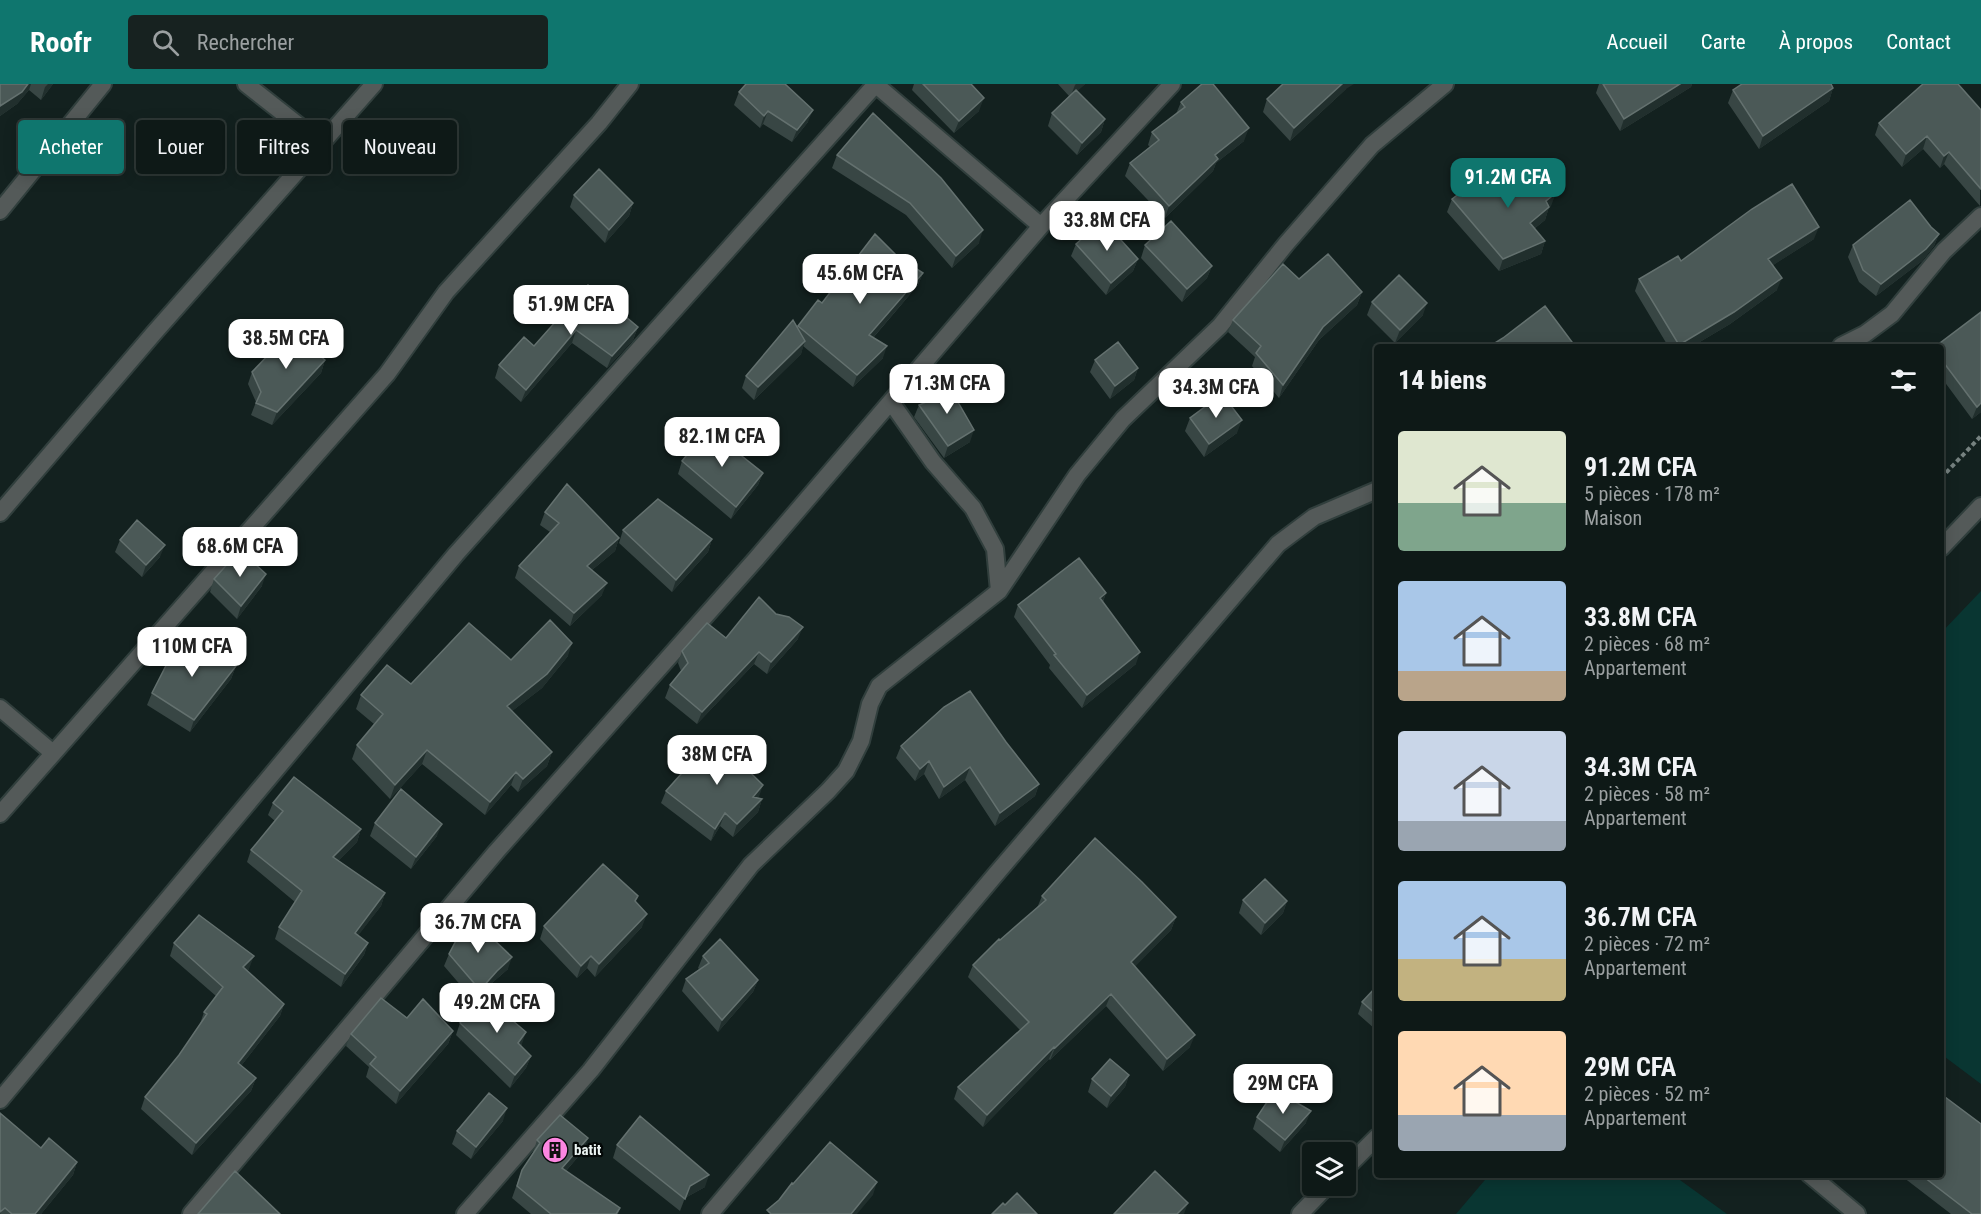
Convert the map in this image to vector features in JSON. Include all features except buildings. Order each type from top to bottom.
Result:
[{"type":"street","points":[[0,211],[103,84]]},
{"type":"street","points":[[246,84],[291,120]]},
{"type":"street","points":[[331,133],[374,84]]},
{"type":"street","points":[[0,814],[387,374],[446,292],[599,123],[630,84]]},
{"type":"street","points":[[0,1100],[456,555],[876,84],[1041,225]]},
{"type":"street","points":[[191,1214],[496,852],[756,559],[1041,225],[1172,84]]},
{"type":"street","points":[[465,1214],[591,1070],[751,865],[846,771],[861,741],[870,704],[879,686],[999,591],[1077,475],[1123,419],[1220,326],[1286,244],[1372,146],[1445,84]]},
{"type":"street","points":[[0,513],[294,174]]},
{"type":"street","points":[[1845,344],[1865,334],[1892,314],[1944,251],[1981,216]]},
{"type":"street","points":[[891,402],[933,462],[973,508],[995,549],[999,591]]},
{"type":"street","points":[[710,1214],[1278,544],[1314,517],[1374,491]]},
{"type":"street","points":[[1944,545],[1981,506]]},
{"type":"street","points":[[0,708],[53,753]]},
{"type":"street","points":[[1356,1158],[1374,1140]]},
{"type":"street","points":[[1814,1178],[1857,1214]]},
{"type":"street","points":[[1300,1214],[1317,1196]]},
{"type":"path","points":[[1944,475],[1981,436]]},
{"type":"shaded area","points":[[1981,591],[1981,1084],[1944,1056],[1944,630]]},
{"type":"shaded area","points":[[1487,1178],[1677,1178],[1727,1214],[1456,1214]]},
{"type":"place","name":"batit","points":[[555,1150]]}]
